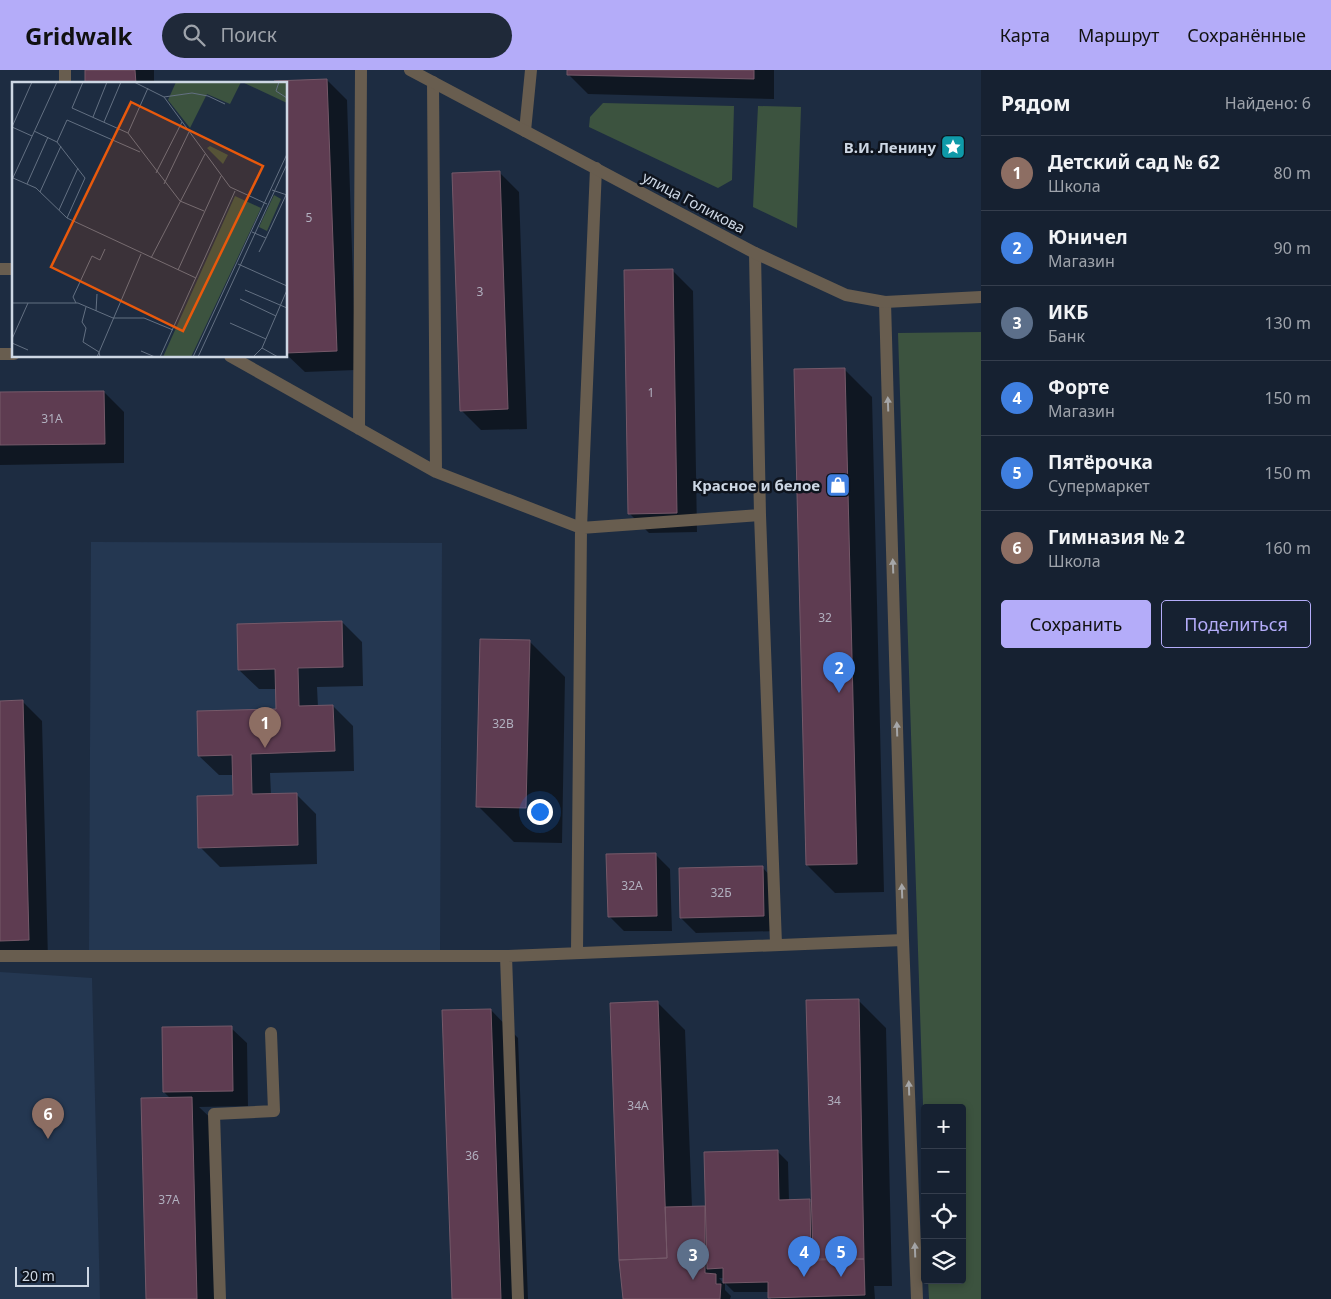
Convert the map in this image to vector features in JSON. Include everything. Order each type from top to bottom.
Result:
[{"type":"street","points":[[359,429],[361,70]]},
{"type":"street","name":"улица Голикова","points":[[410,70],[755,253],[846,295],[885,302],[981,297]]},
{"type":"street","points":[[525,131],[531,70]]},
{"type":"street","points":[[433,82],[436,472]]},
{"type":"street","points":[[577,952],[581,528],[596,168]]},
{"type":"street","points":[[755,253],[760,515],[776,944]]},
{"type":"street","points":[[885,302],[903,940],[917,1299]]},
{"type":"street","points":[[234,358],[436,472],[581,528],[760,515]]},
{"type":"street","points":[[0,956],[506,956],[903,940]]},
{"type":"street","points":[[506,956],[518,1299]]},
{"type":"street","points":[[220,1299],[214,1114],[274,1111],[271,1033]]},
{"type":"shaded area","points":[[91,542],[442,543],[440,954],[89,954]]},
{"type":"shaded area","points":[[0,972],[92,978],[100,1299],[0,1299]]},
{"type":"green space","points":[[603,103],[734,106],[732,180],[718,188],[589,127],[590,117]]},
{"type":"green space","points":[[758,106],[801,107],[797,228],[753,207]]},
{"type":"green space","points":[[981,332],[981,1299],[929,1299],[928,1284],[966,1284],[966,1104],[923,1104],[898,333]]},
{"type":"building","points":[[85,70],[135,70],[136,82],[85,82]]},
{"type":"building","points":[[567,70],[754,70],[754,79],[567,75]]},
{"type":"building","points":[[327,79],[337,351],[288,353],[288,82],[274,81]]},
{"type":"building","points":[[500,171],[508,409],[460,411],[452,173]]},
{"type":"building","points":[[673,269],[677,513],[628,514],[624,270]]},
{"type":"building","points":[[845,368],[857,864],[806,865],[794,369]]},
{"type":"building","points":[[104,391],[105,444],[0,445],[0,392]]},
{"type":"building","points":[[342,621],[343,667],[298,668],[299,706],[333,705],[335,751],[251,754],[252,794],[297,793],[298,845],[198,848],[197,796],[233,795],[232,755],[198,756],[197,711],[276,709],[275,669],[238,670],[237,624]]},
{"type":"building","points":[[480,639],[530,640],[526,808],[476,807]]},
{"type":"building","points":[[23,700],[29,940],[0,941],[0,701]]},
{"type":"building","points":[[656,853],[657,916],[608,917],[606,854]]},
{"type":"building","points":[[763,866],[764,916],[680,918],[679,868]]},
{"type":"building","points":[[859,999],[864,1259],[813,1259],[806,1000]]},
{"type":"building","points":[[658,1001],[667,1258],[619,1260],[610,1003]]},
{"type":"building","points":[[491,1009],[501,1299],[452,1299],[442,1010]]},
{"type":"building","points":[[232,1026],[233,1091],[163,1092],[162,1027]]},
{"type":"building","points":[[192,1097],[197,1299],[146,1299],[141,1098]]},
{"type":"building","points":[[778,1150],[779,1200],[810,1199],[811,1260],[864,1259],[865,1295],[768,1298],[768,1282],[723,1283],[723,1268],[707,1269],[704,1152]]},
{"type":"building","points":[[705,1206],[705,1273],[716,1274],[716,1284],[721,1284],[720,1299],[623,1299],[619,1260],[667,1258],[665,1207]]},
{"type":"place","name":"В.И. Ленину","points":[[953,147]]},
{"type":"place","name":"Красное и белое","points":[[838,485]]},
{"type":"place","name":"Юничел","points":[[839,693]]},
{"type":"place","name":"Детский сад № 62","points":[[265,748]]},
{"type":"place","name":"Гимназия № 2","points":[[48,1139]]},
{"type":"place","name":"Форте","points":[[804,1277]]},
{"type":"place","name":"Пятёрочка","points":[[841,1277]]},
{"type":"place","name":"ИКБ","points":[[693,1280]]}]
